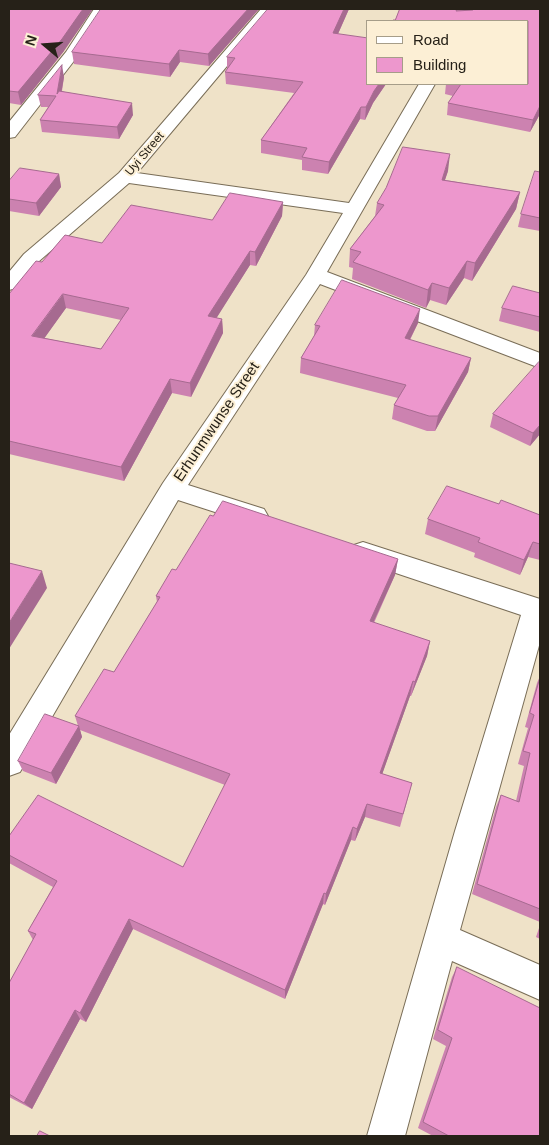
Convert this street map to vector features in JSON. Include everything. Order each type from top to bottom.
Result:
[{"type":"street","points":[[9,133],[72,54],[100,9]]},
{"type":"street","name":"Uyi Street","points":[[9,284],[31,258],[126,178],[268,9]]},
{"type":"street","name":"Erhunmwunse Street","points":[[9,762],[172,489],[316,275],[426,85]]},
{"type":"street","points":[[126,178],[354,209]]},
{"type":"street","points":[[316,275],[540,361]]},
{"type":"street","points":[[172,489],[275,523]]},
{"type":"street","points":[[340,544],[538,610],[441,939],[386,1136]]},
{"type":"street","points":[[441,939],[540,984]]},
{"type":"building","points":[[9,9],[83,9],[62,39],[18,92],[9,91]]},
{"type":"building","points":[[101,9],[248,9],[208,54],[179,50],[169,64],[72,52]]},
{"type":"building","points":[[268,9],[344,9],[333,33],[366,38],[366,85],[378,85],[366,107],[361,107],[329,162],[302,157],[307,148],[261,140],[303,82],[225,72],[235,58],[227,57]]},
{"type":"building","points":[[400,9],[457,9],[456,11],[474,9],[540,9],[540,106],[533,120],[448,103],[460,85],[529,85],[529,20],[395,20]]},
{"type":"building","points":[[62,65],[57,94],[59,91],[132,103],[117,127],[40,120],[56,96],[38,95]]},
{"type":"building","points":[[403,147],[450,154],[442,180],[520,192],[475,263],[467,261],[449,288],[432,283],[428,290],[353,262],[361,252],[350,249],[384,205],[377,203],[386,188]]},
{"type":"building","points":[[20,168],[59,174],[36,203],[9,199],[9,181]]},
{"type":"building","points":[[535,171],[540,172],[540,218],[521,214]]},
{"type":"building","points":[[230,193],[283,202],[255,252],[250,251],[208,316],[222,319],[190,383],[170,379],[121,467],[9,441],[9,294],[36,261],[42,262],[65,235],[102,243],[131,205],[212,220]],"holes":[[[63,294],[129,308],[101,349],[32,336]]]},
{"type":"building","points":[[342,280],[420,309],[405,338],[471,358],[438,416],[429,416],[394,405],[406,385],[301,358],[320,326],[315,325]]},
{"type":"building","points":[[513,286],[540,293],[540,317],[502,308]]},
{"type":"building","points":[[539,362],[540,425],[533,433],[493,414]]},
{"type":"building","points":[[447,486],[499,504],[501,500],[540,515],[540,544],[533,542],[524,560],[478,542],[480,538],[428,519]]},
{"type":"building","points":[[223,501],[398,559],[370,621],[430,641],[415,682],[413,681],[380,773],[412,783],[403,814],[367,804],[357,829],[353,827],[285,990],[129,919],[80,1013],[75,1010],[24,1103],[9,1094],[9,983],[36,934],[28,931],[57,881],[9,855],[9,836],[38,795],[183,867],[230,774],[75,716],[104,669],[114,672],[160,597],[156,596],[172,569],[176,570],[210,515],[213,516]]},
{"type":"building","points":[[9,563],[42,571],[9,623]]},
{"type":"building","points":[[540,678],[540,909],[477,884],[501,795],[519,802],[530,753],[523,751],[534,715],[530,713]]},
{"type":"building","points":[[45,714],[79,726],[51,773],[18,761]]},
{"type":"building","points":[[457,967],[540,1008],[540,1136],[449,1136],[423,1122],[452,1038],[438,1030]]},
{"type":"building","points":[[40,1131],[50,1136],[37,1136]]}]
